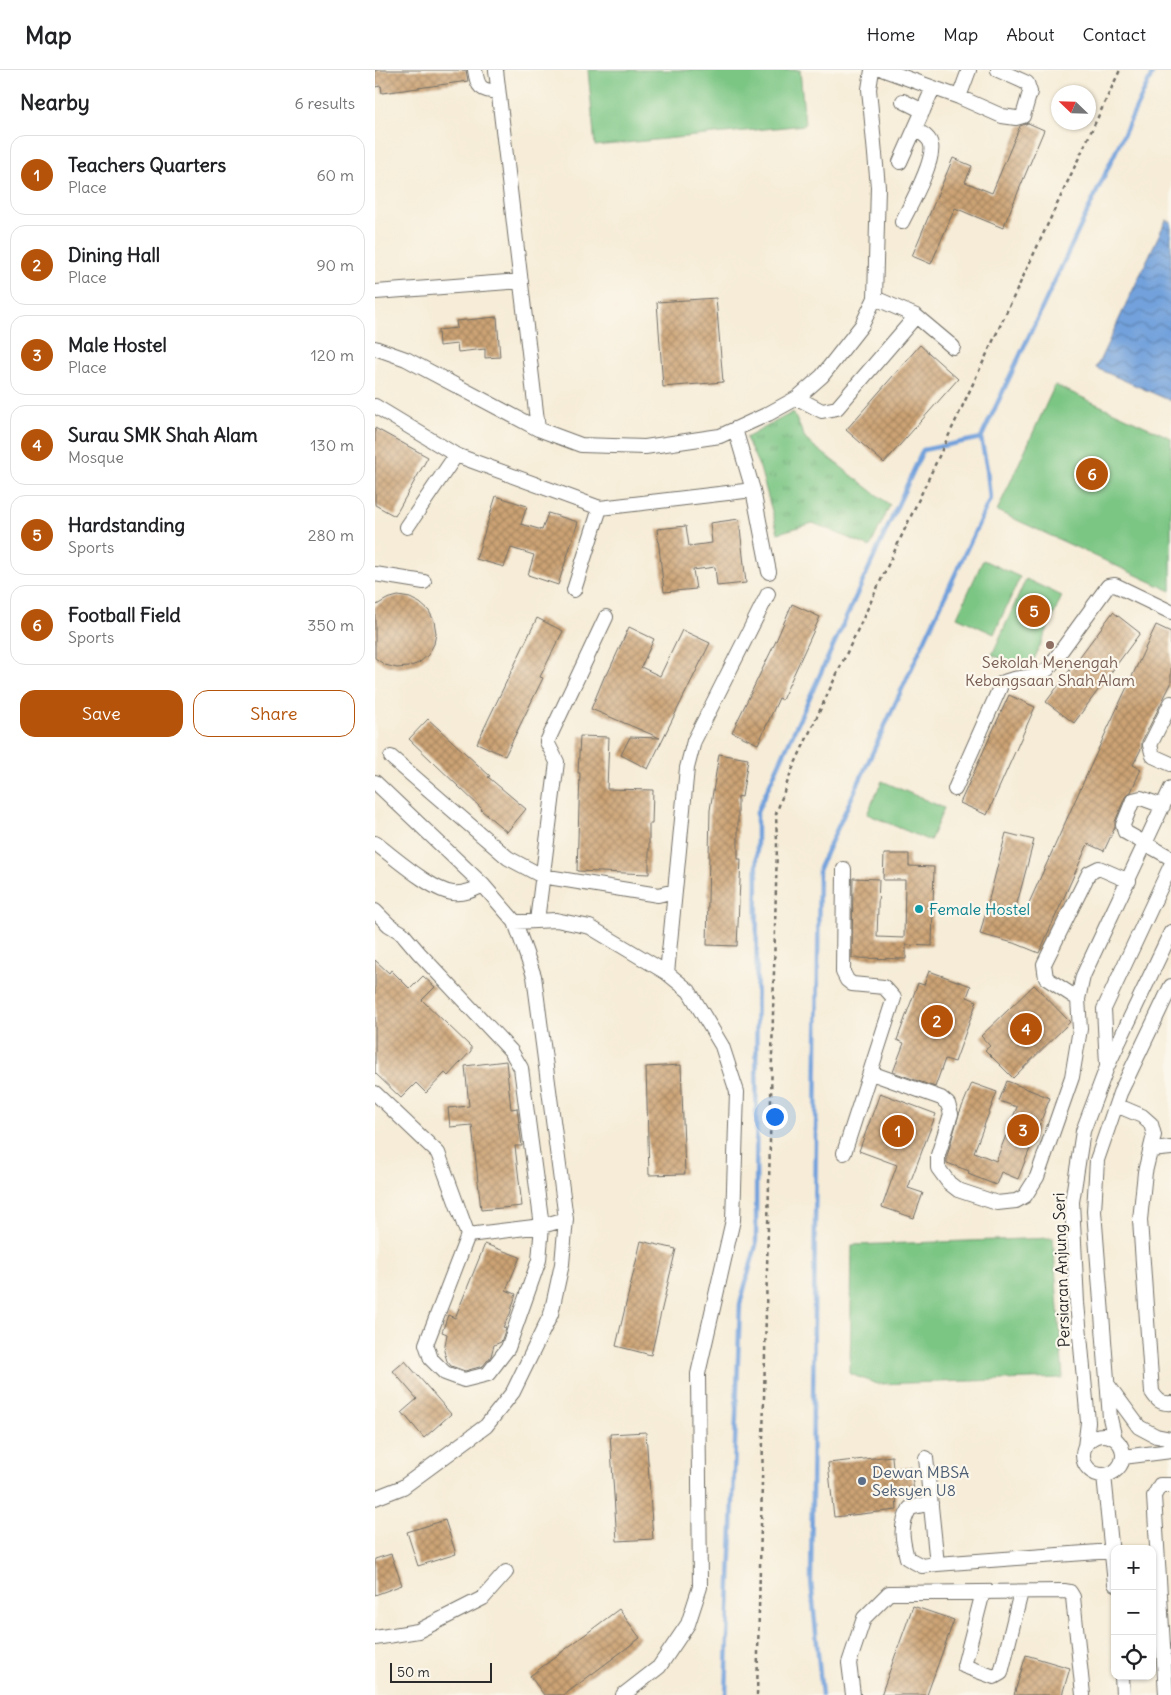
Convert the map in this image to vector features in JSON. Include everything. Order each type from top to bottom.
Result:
[{"type":"street","points":[[475,70],[480,87],[487,91],[498,92]]},
{"type":"street","points":[[496,70],[538,428]]},
{"type":"street","points":[[375,348],[406,359],[538,428],[581,445],[645,447],[720,436],[768,414],[797,398],[822,376],[862,325],[875,298],[878,187],[869,89],[872,70]]},
{"type":"street","points":[[884,70],[1009,118],[1023,116],[1030,92],[1027,83],[998,70]]},
{"type":"street","points":[[959,98],[969,70]]},
{"type":"street","points":[[900,162],[933,88]]},
{"type":"street","points":[[903,101],[923,111]]},
{"type":"street","points":[[902,222],[931,161],[931,145],[926,136],[915,129]]},
{"type":"street","points":[[376,292],[521,281]]},
{"type":"street","points":[[875,298],[916,316],[953,347]]},
{"type":"street","points":[[797,398],[822,411],[837,408],[916,316]]},
{"type":"street","points":[[375,406],[456,455],[600,508],[753,490]]},
{"type":"street","points":[[735,429],[753,490],[769,572]]},
{"type":"street","points":[[407,527],[456,455]]},
{"type":"street","points":[[574,590],[600,508]]},
{"type":"street","points":[[375,574],[424,582]]},
{"type":"street","points":[[955,789],[1002,684],[1011,678],[1040,676],[1048,669],[1109,586],[1115,585],[1171,612]]},
{"type":"street","points":[[667,973],[687,768],[694,741],[768,594]]},
{"type":"street","points":[[537,921],[557,762],[547,742],[606,617]]},
{"type":"street","points":[[1171,703],[1150,745],[1153,756],[1171,764]]},
{"type":"street","points":[[391,757],[508,858],[542,876],[658,896],[675,892]]},
{"type":"street","points":[[375,782],[483,885],[515,922],[533,976],[566,1219],[562,1264],[551,1314],[513,1392],[486,1426],[403,1487],[375,1498]]},
{"type":"street","points":[[871,1073],[941,1098],[948,1104],[951,1114],[938,1155],[938,1168],[949,1183],[958,1190],[997,1203],[1016,1201],[1025,1196],[1037,1177],[1072,1077],[1080,1028],[1078,999],[1083,976],[1171,788]]},
{"type":"street","points":[[1163,806],[1141,798],[1133,800],[1123,824],[1125,832],[1171,858]]},
{"type":"street","points":[[375,843],[430,884],[444,891],[453,893],[469,892],[483,885]]},
{"type":"street","points":[[1107,1068],[1104,1009],[1171,865]]},
{"type":"street","points":[[844,868],[843,972],[847,980],[853,984],[884,987],[894,998],[844,1152]]},
{"type":"street","points":[[1078,999],[1046,978],[1044,964],[1089,873],[1099,868],[1129,881]]},
{"type":"street","points":[[375,911],[402,933],[511,1051],[521,1068],[542,1226],[539,1260],[508,1348],[488,1374],[464,1380],[445,1373],[431,1359],[426,1344],[468,1235],[438,1153],[375,1093]]},
{"type":"street","points":[[515,922],[556,920],[590,927],[667,973],[689,991],[722,1046],[737,1092],[733,1220],[698,1374],[700,1587],[688,1624],[659,1667],[623,1695]]},
{"type":"street","name":"Persiaran Anjung Seri","points":[[1085,1446],[1088,1422],[1077,1303],[1072,1202],[1083,1132],[1107,1068],[1171,932]]},
{"type":"street","points":[[1115,1438],[1107,1435],[1098,1435],[1085,1446],[1084,1463],[1089,1470],[1096,1474],[1104,1475],[1111,1473],[1117,1470],[1123,1457],[1123,1450],[1115,1438],[1110,1418],[1107,1385],[1094,1211],[1097,1160],[1120,1093],[1171,986]]},
{"type":"street","points":[[1116,1105],[1142,1116],[1151,1124],[1154,1134],[1145,1172],[1140,1220],[1152,1392],[1157,1400],[1166,1404],[1171,1403]]},
{"type":"street","points":[[1151,1150],[1171,1148]]},
{"type":"street","points":[[468,1235],[542,1226],[566,1219]]},
{"type":"street","points":[[508,1348],[531,1358]]},
{"type":"street","points":[[1107,1385],[1139,1427],[1156,1436],[1171,1439]]},
{"type":"street","points":[[1123,1457],[1171,1451]]},
{"type":"street","points":[[926,1458],[937,1564]]},
{"type":"street","points":[[1104,1475],[1111,1545]]},
{"type":"street","points":[[1166,1695],[1154,1496],[1160,1485],[1171,1484]]},
{"type":"street","points":[[931,1503],[910,1508],[903,1521],[902,1540],[907,1558],[922,1566],[1111,1551]]},
{"type":"street","points":[[375,1638],[418,1630],[483,1598],[506,1572]]},
{"type":"street","points":[[853,1695],[849,1663],[865,1618],[889,1593],[1064,1591],[1070,1592],[1073,1597],[1083,1695]]},
{"type":"street","points":[[983,1592],[963,1666],[994,1677],[1001,1672],[1021,1592]]},
{"type":"street","points":[[1121,1680],[1123,1695]]},
{"type":"path","points":[[757,1695],[777,843],[776,814],[791,772],[1120,70]]},
{"type":"green space","points":[[588,70],[800,70],[805,125],[595,146]]},
{"type":"green space","points":[[1055,385],[1171,438],[1171,591],[997,511]]},
{"type":"green space","points":[[793,412],[806,440],[890,505],[870,547],[813,523],[778,533],[760,468],[746,438]]},
{"type":"green space","points":[[983,560],[1020,577],[994,634],[957,617]]},
{"type":"green space","points":[[1026,579],[1062,596],[1029,671],[992,655]]},
{"type":"green space","points":[[882,781],[944,808],[930,841],[867,814]]},
{"type":"green space","points":[[1053,1238],[1063,1378],[877,1384],[850,1374],[852,1245]]},
{"type":"water","points":[[1166,220],[1171,222],[1171,401],[1096,368]]},
{"type":"building","points":[[375,70],[466,70],[468,81],[382,93],[381,86],[375,87]]},
{"type":"building","points":[[1028,123],[1044,130],[1003,228],[955,208],[931,264],[912,256],[953,158],[972,166],[965,182],[992,193],[1020,126]]},
{"type":"building","points":[[716,298],[723,382],[663,387],[657,302]]},
{"type":"building","points":[[497,317],[500,357],[485,358],[485,349],[458,352],[457,344],[439,346],[438,330],[457,328],[456,321]]},
{"type":"building","points":[[920,345],[958,379],[884,463],[846,430]]},
{"type":"building","points":[[375,428],[428,457],[395,516],[375,505]]},
{"type":"building","points":[[496,496],[527,506],[521,524],[542,530],[548,513],[578,522],[558,585],[528,575],[534,555],[511,548],[504,567],[476,559]]},
{"type":"building","points":[[739,519],[746,583],[717,586],[715,567],[693,570],[696,589],[664,592],[657,529],[686,526],[689,546],[712,543],[710,523]]},
{"type":"building","points":[[398,596],[410,598],[420,603],[429,611],[434,621],[436,633],[434,644],[428,655],[419,663],[397,668],[385,665],[375,658],[375,606],[387,599]]},
{"type":"building","points":[[792,604],[820,617],[782,700],[779,698],[758,744],[732,732]]},
{"type":"building","points":[[1113,612],[1140,633],[1074,723],[1046,702]]},
{"type":"building","points":[[537,618],[563,631],[540,677],[543,678],[505,756],[477,743]]},
{"type":"building","points":[[1156,625],[1171,632],[1171,684],[1142,741],[1142,747],[1133,765],[1141,769],[1131,792],[1125,797],[1115,822],[1115,827],[1104,851],[1088,844],[1039,953],[1017,944],[980,934],[1006,833],[1034,840],[1015,911],[1024,914]]},
{"type":"building","points":[[629,627],[654,639],[641,667],[660,676],[682,630],[710,643],[648,769],[621,755],[630,737],[660,738],[591,709],[605,675],[607,675]]},
{"type":"building","points":[[1009,695],[1035,707],[987,815],[960,803]]},
{"type":"building","points":[[428,719],[490,776],[488,777],[526,809],[507,832],[481,810],[409,739]]},
{"type":"building","points":[[580,736],[609,737],[607,789],[653,790],[652,824],[649,824],[649,874],[577,871]]},
{"type":"building","points":[[719,754],[748,759],[742,797],[738,796],[738,859],[741,859],[737,946],[707,945],[710,810]]},
{"type":"building","name":"Female Hostel","points":[[884,854],[909,854],[909,866],[934,867],[932,946],[906,945],[906,959],[852,958],[853,878],[879,879],[877,937],[904,938],[905,880],[883,880]]},
{"type":"building","points":[[375,960],[389,973],[391,970],[410,989],[423,976],[435,987],[422,1000],[471,1047],[471,1051],[448,1076],[445,1073],[426,1093],[416,1083],[401,1098],[375,1073]]},
{"type":"building","points":[[929,971],[971,986],[967,997],[977,1001],[955,1062],[945,1059],[935,1087],[893,1072],[904,1043],[897,1040],[918,983],[924,985]]},
{"type":"building","points":[[1034,985],[1070,1022],[1013,1078],[985,1050],[990,1046],[981,1036]]},
{"type":"building","points":[[506,1061],[511,1109],[517,1108],[522,1146],[515,1146],[522,1206],[481,1210],[472,1125],[450,1127],[448,1108],[469,1106],[465,1066]]},
{"type":"building","points":[[681,1065],[685,1174],[649,1175],[646,1067]]},
{"type":"building","points":[[1007,1081],[1050,1098],[1018,1179],[1001,1172],[996,1185],[968,1174],[969,1171],[947,1163],[947,1156],[959,1114],[972,1083],[997,1092],[974,1152],[996,1161],[1017,1107],[999,1101]]},
{"type":"building","points":[[880,1093],[936,1114],[908,1188],[923,1193],[914,1218],[882,1207],[897,1165],[859,1151]]},
{"type":"building","points":[[641,1241],[676,1249],[651,1355],[616,1346]]},
{"type":"building","points":[[485,1244],[520,1257],[506,1290],[516,1294],[510,1314],[503,1327],[506,1328],[501,1342],[494,1345],[491,1356],[483,1366],[465,1371],[451,1366],[447,1361],[444,1351],[447,1334],[442,1332],[448,1315],[455,1318]]},
{"type":"building","points":[[405,1361],[451,1414],[424,1438],[402,1412],[417,1399],[393,1371]]},
{"type":"building","points":[[646,1432],[653,1539],[617,1541],[610,1434]]},
{"type":"building","name":"Dewan MBSA Seksyen U8","points":[[892,1456],[893,1469],[911,1467],[914,1492],[896,1494],[897,1510],[834,1517],[828,1463]]},
{"type":"building","points":[[445,1520],[456,1554],[418,1566],[407,1532]]},
{"type":"building","points":[[391,1554],[402,1585],[375,1595],[375,1559]]},
{"type":"building","points":[[913,1606],[954,1620],[927,1695],[881,1695]]},
{"type":"building","points":[[619,1609],[640,1638],[564,1695],[544,1695],[530,1676]]},
{"type":"building","points":[[1026,1655],[1070,1668],[1062,1695],[1014,1695]]},
{"type":"waterway","points":[[822,1695],[811,1581],[819,868],[990,499],[981,438],[1154,70]]},
{"type":"waterway","points":[[726,1695],[740,1304],[756,1245],[757,812],[923,450],[981,438]]},
{"type":"place","name":"Football Field","points":[[1092,474]]},
{"type":"place","name":"Hardstanding","points":[[1034,611]]},
{"type":"place","name":"Sekolah Menengah Kebangsaan Shah Alam","points":[[1050,645]]},
{"type":"place","name":"Female Hostel","points":[[919,909]]},
{"type":"place","name":"Dining Hall","points":[[937,1021]]},
{"type":"place","name":"Surau SMK Shah Alam","points":[[1026,1029]]},
{"type":"place","name":"Male Hostel","points":[[1023,1130]]},
{"type":"place","name":"Teachers Quarters","points":[[898,1131]]},
{"type":"place","name":"Dewan MBSA Seksyen U8","points":[[862,1481]]}]
